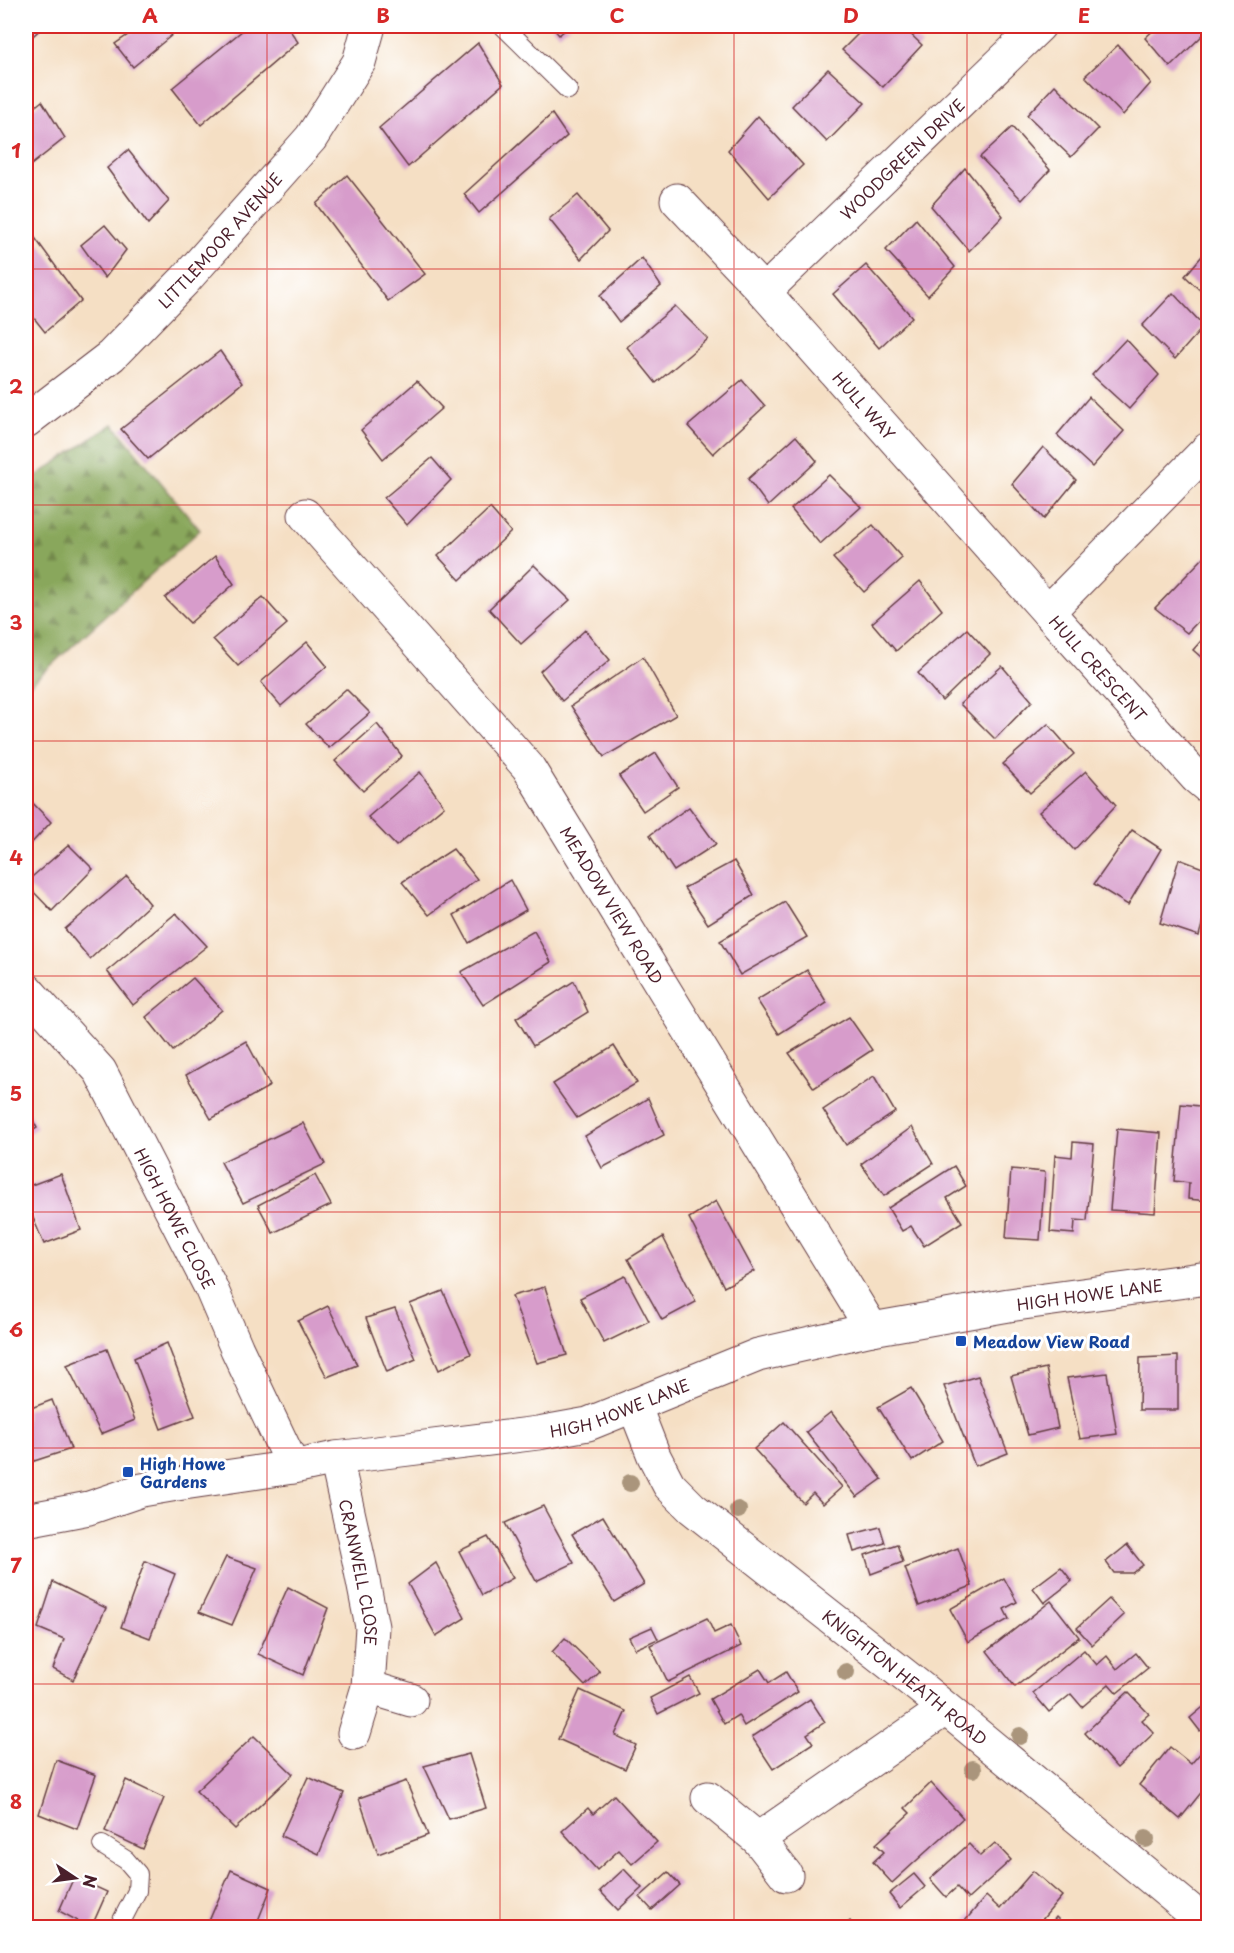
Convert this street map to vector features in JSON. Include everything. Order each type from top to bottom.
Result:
[{"type":"street","name":"LITTLEMOOR AVENUE","points":[[29,411],[119,347],[184,280],[311,138],[359,62],[369,26]]},
{"type":"street","name":"WOODGREEN DRIVE","points":[[764,292],[1039,26]]},
{"type":"street","name":"HULL WAY","points":[[677,200],[764,292],[1048,612]]},
{"type":"street","name":"HULL CRESCENT","points":[[1209,449],[1048,612],[1196,777],[1209,787]]},
{"type":"street","name":"MEADOW VIEW ROAD","points":[[304,515],[528,766],[872,1329]]},
{"type":"street","name":"HIGH HOWE CLOSE","points":[[26,989],[100,1071],[211,1288],[293,1467]]},
{"type":"street","name":"HIGH HOWE LANE","points":[[27,1516],[89,1508],[142,1490],[293,1467],[336,1458],[538,1433],[588,1424],[758,1356],[872,1329],[1009,1305],[1209,1278]]},
{"type":"street","name":"KNIGHTON HEATH ROAD","points":[[634,1405],[654,1456],[669,1485],[692,1508],[945,1709],[1209,1925]]},
{"type":"street","name":"CRANWELL CLOSE","points":[[336,1458],[372,1627],[368,1688],[354,1733]]},
{"type":"street","points":[[368,1688],[411,1700]]},
{"type":"street","points":[[758,1839],[945,1709]]},
{"type":"street","points":[[708,1798],[758,1839],[786,1875]]},
{"type":"lane","points":[[502,26],[568,90]]},
{"type":"lane","points":[[102,1845],[126,1860],[138,1874],[137,1891],[118,1928]]},
{"type":"green space","points":[[113,424],[200,530],[26,688],[26,483]]},
{"type":"building","points":[[26,26],[44,26],[26,42]]},
{"type":"building","points":[[141,26],[165,26],[172,35],[133,67],[115,44]]},
{"type":"building","points":[[248,26],[287,26],[298,42],[201,125],[172,88]]},
{"type":"building","points":[[551,26],[570,26],[559,35]]},
{"type":"building","points":[[866,26],[902,26],[922,45],[883,87],[842,50]]},
{"type":"building","points":[[1158,26],[1200,26],[1206,32],[1170,67],[1145,38]]},
{"type":"building","points":[[478,43],[503,84],[408,167],[379,128]]},
{"type":"building","points":[[1118,45],[1151,83],[1123,115],[1085,76]]},
{"type":"building","points":[[828,69],[865,103],[827,142],[792,106]]},
{"type":"building","points":[[1055,85],[1098,129],[1071,157],[1027,115]]},
{"type":"building","points":[[42,101],[65,138],[26,169],[26,114]]},
{"type":"building","points":[[552,114],[567,136],[479,213],[464,194]]},
{"type":"building","points":[[758,116],[803,165],[769,198],[728,150]]},
{"type":"building","points":[[1012,127],[1050,170],[1022,200],[980,157]]},
{"type":"building","points":[[128,150],[169,201],[148,224],[107,168]]},
{"type":"building","points":[[965,168],[1003,216],[969,251],[931,206]]},
{"type":"building","points":[[347,175],[425,274],[388,301],[316,204]]},
{"type":"building","points":[[578,195],[608,231],[581,259],[549,219]]},
{"type":"building","points":[[916,219],[955,267],[928,296],[886,250]]},
{"type":"building","points":[[105,225],[126,250],[105,278],[81,245]]},
{"type":"building","points":[[30,231],[81,301],[45,332],[26,308],[26,234]]},
{"type":"building","points":[[1208,249],[1208,298],[1185,276]]},
{"type":"building","points":[[642,258],[661,286],[619,322],[600,296]]},
{"type":"building","points":[[866,265],[912,317],[879,348],[833,294]]},
{"type":"building","points":[[1173,293],[1204,326],[1175,359],[1142,326]]},
{"type":"building","points":[[675,306],[708,339],[656,383],[627,347]]},
{"type":"building","points":[[1126,339],[1159,375],[1129,409],[1092,375]]},
{"type":"building","points":[[220,351],[242,383],[148,459],[121,429]]},
{"type":"building","points":[[742,380],[765,406],[713,454],[688,426]]},
{"type":"building","points":[[417,381],[442,408],[383,459],[361,430]]},
{"type":"building","points":[[1089,397],[1124,431],[1092,467],[1057,435]]},
{"type":"building","points":[[796,436],[817,461],[768,506],[748,479]]},
{"type":"building","points":[[1043,447],[1076,480],[1044,519],[1012,484]]},
{"type":"building","points":[[432,458],[451,480],[407,525],[384,498]]},
{"type":"building","points":[[829,475],[861,507],[820,544],[791,509]]},
{"type":"building","points":[[490,508],[511,532],[460,580],[438,556]]},
{"type":"building","points":[[873,525],[902,558],[864,592],[833,558]]},
{"type":"building","points":[[215,556],[234,584],[190,623],[165,598]]},
{"type":"building","points":[[1205,556],[1208,559],[1208,611],[1187,633],[1155,608]]},
{"type":"building","points":[[534,565],[570,600],[521,644],[489,609]]},
{"type":"building","points":[[920,581],[942,610],[896,651],[872,623]]},
{"type":"building","points":[[263,597],[287,624],[238,666],[213,639]]},
{"type":"building","points":[[967,629],[990,654],[942,701],[918,673]]},
{"type":"building","points":[[585,630],[610,660],[562,701],[540,671]]},
{"type":"building","points":[[1208,633],[1208,663],[1193,650]]},
{"type":"building","points":[[307,642],[327,666],[281,706],[261,682]]},
{"type":"building","points":[[643,657],[676,715],[604,757],[571,706]]},
{"type":"building","points":[[1002,666],[1032,701],[995,739],[960,704]]},
{"type":"building","points":[[346,689],[370,713],[329,748],[306,724]]},
{"type":"building","points":[[377,724],[402,756],[363,791],[335,761]]},
{"type":"building","points":[[1048,724],[1074,754],[1030,793],[1003,764]]},
{"type":"building","points":[[656,753],[678,787],[643,811],[619,776]]},
{"type":"building","points":[[1086,771],[1116,805],[1074,850],[1039,812]]},
{"type":"building","points":[[420,772],[444,806],[396,846],[368,817]]},
{"type":"building","points":[[27,797],[51,822],[26,849],[26,799]]},
{"type":"building","points":[[689,807],[716,844],[674,871],[650,835]]},
{"type":"building","points":[[1132,830],[1161,849],[1128,905],[1094,884]]},
{"type":"building","points":[[69,845],[93,869],[52,911],[26,882]]},
{"type":"building","points":[[453,849],[477,879],[429,915],[402,882]]},
{"type":"building","points":[[1179,859],[1208,870],[1208,900],[1199,936],[1160,923]]},
{"type":"building","points":[[734,861],[754,895],[708,924],[684,888]]},
{"type":"building","points":[[127,876],[150,904],[90,959],[65,929]]},
{"type":"building","points":[[510,880],[526,910],[469,943],[454,915]]},
{"type":"building","points":[[785,902],[807,937],[740,975],[720,941]]},
{"type":"building","points":[[176,913],[207,946],[133,1005],[107,971]]},
{"type":"building","points":[[534,931],[551,962],[483,1005],[461,972]]},
{"type":"building","points":[[807,970],[827,1003],[779,1034],[757,1000]]},
{"type":"building","points":[[193,978],[222,1010],[173,1051],[146,1017]]},
{"type":"building","points":[[574,981],[588,1012],[533,1046],[516,1018]]},
{"type":"building","points":[[849,1017],[872,1050],[814,1088],[789,1053]]},
{"type":"building","points":[[246,1041],[270,1086],[211,1119],[186,1075]]},
{"type":"building","points":[[614,1046],[637,1083],[577,1118],[553,1084]]},
{"type":"building","points":[[874,1076],[895,1112],[846,1145],[823,1110]]},
{"type":"building","points":[[648,1098],[664,1135],[602,1168],[585,1136]]},
{"type":"building","points":[[1181,1104],[1208,1107],[1208,1201],[1188,1199],[1189,1183],[1174,1181]]},
{"type":"building","points":[[26,1107],[37,1128],[26,1135]]},
{"type":"building","points":[[303,1123],[325,1164],[243,1203],[221,1162]]},
{"type":"building","points":[[912,1127],[933,1164],[884,1196],[861,1164]]},
{"type":"building","points":[[1117,1129],[1161,1133],[1155,1213],[1110,1210]]},
{"type":"building","points":[[1073,1142],[1094,1144],[1087,1221],[1075,1220],[1074,1234],[1050,1232],[1055,1155],[1072,1157]]},
{"type":"building","points":[[954,1166],[966,1186],[947,1198],[962,1222],[924,1246],[911,1226],[902,1231],[888,1208]]},
{"type":"building","points":[[1011,1169],[1045,1172],[1040,1240],[1006,1238]]},
{"type":"building","points":[[61,1174],[81,1230],[44,1244],[26,1201],[26,1187]]},
{"type":"building","points":[[315,1175],[331,1205],[273,1233],[258,1205]]},
{"type":"building","points":[[716,1201],[754,1271],[724,1287],[689,1218]]},
{"type":"building","points":[[663,1237],[696,1302],[662,1320],[628,1259]]},
{"type":"building","points":[[625,1276],[649,1321],[604,1343],[580,1298]]},
{"type":"building","points":[[545,1287],[567,1355],[537,1363],[512,1296]]},
{"type":"building","points":[[443,1291],[471,1354],[439,1370],[410,1304]]},
{"type":"building","points":[[328,1306],[357,1365],[327,1377],[298,1321]]},
{"type":"building","points":[[395,1309],[416,1359],[387,1372],[366,1318]]},
{"type":"building","points":[[167,1343],[195,1416],[161,1429],[134,1358]]},
{"type":"building","points":[[107,1349],[135,1420],[101,1434],[67,1365]]},
{"type":"building","points":[[1208,1353],[1208,1404],[1207,1404],[1204,1354]]},
{"type":"building","points":[[1178,1356],[1178,1410],[1139,1410],[1140,1358]]},
{"type":"building","points":[[1046,1368],[1058,1428],[1028,1435],[1011,1376]]},
{"type":"building","points":[[1107,1373],[1117,1434],[1080,1439],[1067,1378]]},
{"type":"building","points":[[978,1376],[1008,1453],[975,1466],[944,1386]]},
{"type":"building","points":[[911,1388],[943,1441],[912,1461],[878,1407]]},
{"type":"building","points":[[52,1400],[71,1449],[28,1463],[26,1458],[26,1410]]},
{"type":"building","points":[[831,1412],[882,1479],[857,1497],[806,1432]]},
{"type":"building","points":[[784,1422],[842,1487],[823,1504],[813,1493],[803,1503],[754,1449]]},
{"type":"building","points":[[543,1506],[574,1563],[536,1581],[505,1523]]},
{"type":"building","points":[[603,1516],[644,1584],[614,1602],[572,1534]]},
{"type":"building","points":[[880,1527],[885,1543],[854,1552],[849,1535]]},
{"type":"building","points":[[488,1537],[513,1578],[482,1595],[459,1551]]},
{"type":"building","points":[[897,1544],[903,1562],[871,1574],[865,1555]]},
{"type":"building","points":[[1127,1545],[1143,1565],[1132,1573],[1114,1573],[1106,1562]]},
{"type":"building","points":[[958,1548],[972,1586],[919,1606],[905,1568]]},
{"type":"building","points":[[226,1557],[257,1568],[232,1625],[199,1612]]},
{"type":"building","points":[[145,1561],[175,1574],[150,1638],[121,1627]]},
{"type":"building","points":[[436,1563],[465,1618],[436,1636],[408,1584]]},
{"type":"building","points":[[1061,1567],[1072,1581],[1044,1603],[1033,1588]]},
{"type":"building","points":[[1004,1578],[1017,1602],[1004,1609],[1009,1619],[968,1642],[950,1609]]},
{"type":"building","points":[[53,1582],[106,1608],[73,1680],[53,1669],[64,1639],[38,1628]]},
{"type":"building","points":[[288,1587],[328,1608],[303,1675],[258,1654]]},
{"type":"building","points":[[1109,1599],[1124,1615],[1092,1645],[1077,1628]]},
{"type":"building","points":[[1051,1601],[1079,1637],[1015,1687],[987,1651]]},
{"type":"building","points":[[707,1618],[714,1633],[731,1625],[741,1646],[668,1682],[650,1645]]},
{"type":"building","points":[[652,1627],[658,1639],[635,1649],[629,1637]]},
{"type":"building","points":[[565,1638],[600,1672],[585,1686],[552,1652]]},
{"type":"building","points":[[1084,1650],[1097,1665],[1107,1656],[1117,1669],[1136,1653],[1148,1668],[1117,1693],[1109,1684],[1082,1707],[1071,1694],[1049,1712],[1033,1693]]},
{"type":"building","points":[[760,1669],[769,1683],[786,1672],[798,1692],[744,1726],[738,1715],[724,1724],[710,1699]]},
{"type":"building","points":[[690,1677],[699,1693],[658,1714],[650,1698]]},
{"type":"building","points":[[580,1690],[626,1711],[615,1735],[636,1745],[625,1769],[558,1739]]},
{"type":"building","points":[[1128,1692],[1149,1714],[1142,1720],[1154,1733],[1117,1768],[1085,1733]]},
{"type":"building","points":[[810,1699],[825,1722],[807,1734],[813,1743],[773,1769],[752,1737]]},
{"type":"building","points":[[1208,1703],[1208,1725],[1200,1731],[1190,1718]]},
{"type":"building","points":[[254,1736],[293,1774],[235,1829],[196,1791]]},
{"type":"building","points":[[1170,1747],[1191,1764],[1203,1750],[1208,1755],[1208,1784],[1180,1819],[1139,1785]]},
{"type":"building","points":[[469,1754],[486,1808],[449,1819],[424,1766]]},
{"type":"building","points":[[56,1760],[96,1775],[77,1829],[39,1814]]},
{"type":"building","points":[[308,1777],[344,1793],[319,1854],[281,1836]]},
{"type":"building","points":[[126,1780],[164,1798],[143,1849],[105,1831]]},
{"type":"building","points":[[406,1781],[428,1835],[378,1854],[359,1798]]},
{"type":"building","points":[[931,1783],[963,1818],[892,1883],[873,1862],[884,1852],[876,1844],[910,1813],[905,1808]]},
{"type":"building","points":[[614,1795],[657,1842],[632,1864],[619,1850],[597,1870],[562,1831],[588,1808],[593,1814]]},
{"type":"building","points":[[995,1843],[1011,1860],[968,1899],[957,1887],[946,1897],[930,1879],[969,1844],[980,1856]]},
{"type":"building","points":[[624,1869],[642,1888],[618,1910],[600,1891]]},
{"type":"building","points":[[231,1870],[271,1888],[255,1928],[206,1928]]},
{"type":"building","points":[[1033,1871],[1062,1896],[1035,1928],[959,1928],[986,1896],[1000,1909]]},
{"type":"building","points":[[668,1872],[680,1885],[652,1910],[640,1897]]},
{"type":"building","points":[[914,1874],[925,1887],[900,1908],[889,1894]]},
{"type":"building","points":[[74,1877],[107,1892],[91,1928],[59,1911]]},
{"type":"building","points":[[1056,1917],[1067,1928],[1047,1928]]},
{"type":"building","points":[[827,1921],[832,1928],[817,1928]]},
{"type":"building","points":[[850,1921],[855,1928],[841,1928]]},
{"type":"place","name":"Meadow View Road","points":[[961,1341]]},
{"type":"place","name":"High Howe Gardens","points":[[128,1472]]}]
